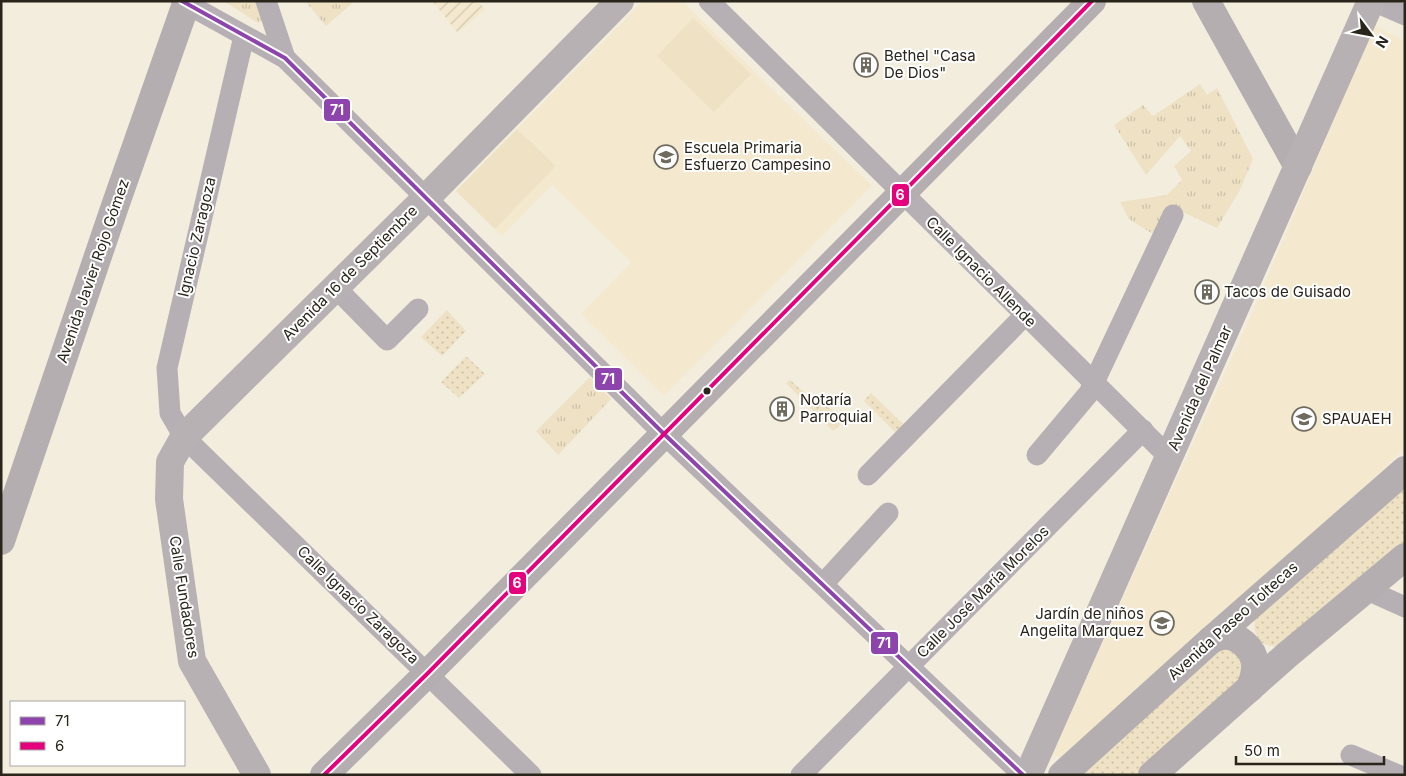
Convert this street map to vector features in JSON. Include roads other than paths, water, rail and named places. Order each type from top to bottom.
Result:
[{"type":"main road","name":"Avenida 16 de Septiembre","points":[[184,437],[425,199],[620,1]]},
{"type":"main road","name":"Avenida del Palmar","points":[[1028,775],[1372,1]]},
{"type":"main road","name":"Calle Fundadores","points":[[184,437],[170,462],[168,499],[192,661],[257,775]]},
{"type":"street","points":[[266,1],[285,58]]},
{"type":"street","name":"Calle Ignacio Allende","points":[[709,1],[1169,457]]},
{"type":"street","points":[[324,775],[428,673],[1092,1]]},
{"type":"street","points":[[1206,1],[1298,168]]},
{"type":"street","points":[[1372,1],[1405,16]]},
{"type":"street","points":[[185,2],[285,58],[664,434],[1023,775]]},
{"type":"street","name":"Avenida Javier Rojo Gómez","points":[[1,541],[185,2]]},
{"type":"street","name":"Ignacio Zaragoza","points":[[184,437],[170,412],[167,368],[244,36]]},
{"type":"street","points":[[1036,455],[1089,393],[1172,215]]},
{"type":"street","points":[[336,288],[387,340],[418,310]]},
{"type":"street","points":[[868,476],[1025,316]]},
{"type":"street","name":"Calle José María Morelos","points":[[801,775],[1143,430]]},
{"type":"street","name":"Calle Ignacio Zaragoza","points":[[184,437],[531,775]]},
{"type":"street","name":"Avenida Paseo Toltecas","points":[[1062,775],[1211,640],[1405,470]]},
{"type":"street","points":[[823,584],[888,513]]},
{"type":"street","points":[[1152,775],[1287,655],[1405,557]]},
{"type":"street","points":[[1365,589],[1405,607]]},
{"type":"street","points":[[1253,603],[1248,615],[1248,628],[1253,640],[1262,649],[1274,654],[1287,655]]},
{"type":"street","points":[[1211,640],[1221,636],[1233,637],[1244,643],[1252,652],[1255,664],[1250,688]]},
{"type":"street","points":[[1351,755],[1398,775]]},
{"type":"place","name":"Bethel \"Casa De Dios\"","points":[[866,65]]},
{"type":"place","name":"Escuela Primaria Esfuerzo Campesino","points":[[666,157]]},
{"type":"place","name":"Tacos de Guisado","points":[[1207,292]]},
{"type":"place","name":"Notaría Parroquial","points":[[782,409]]},
{"type":"place","name":"SPAUAEH","points":[[1304,419]]},
{"type":"place","name":"Jardín de niños Angelita Marquez","points":[[1162,623]]}]
